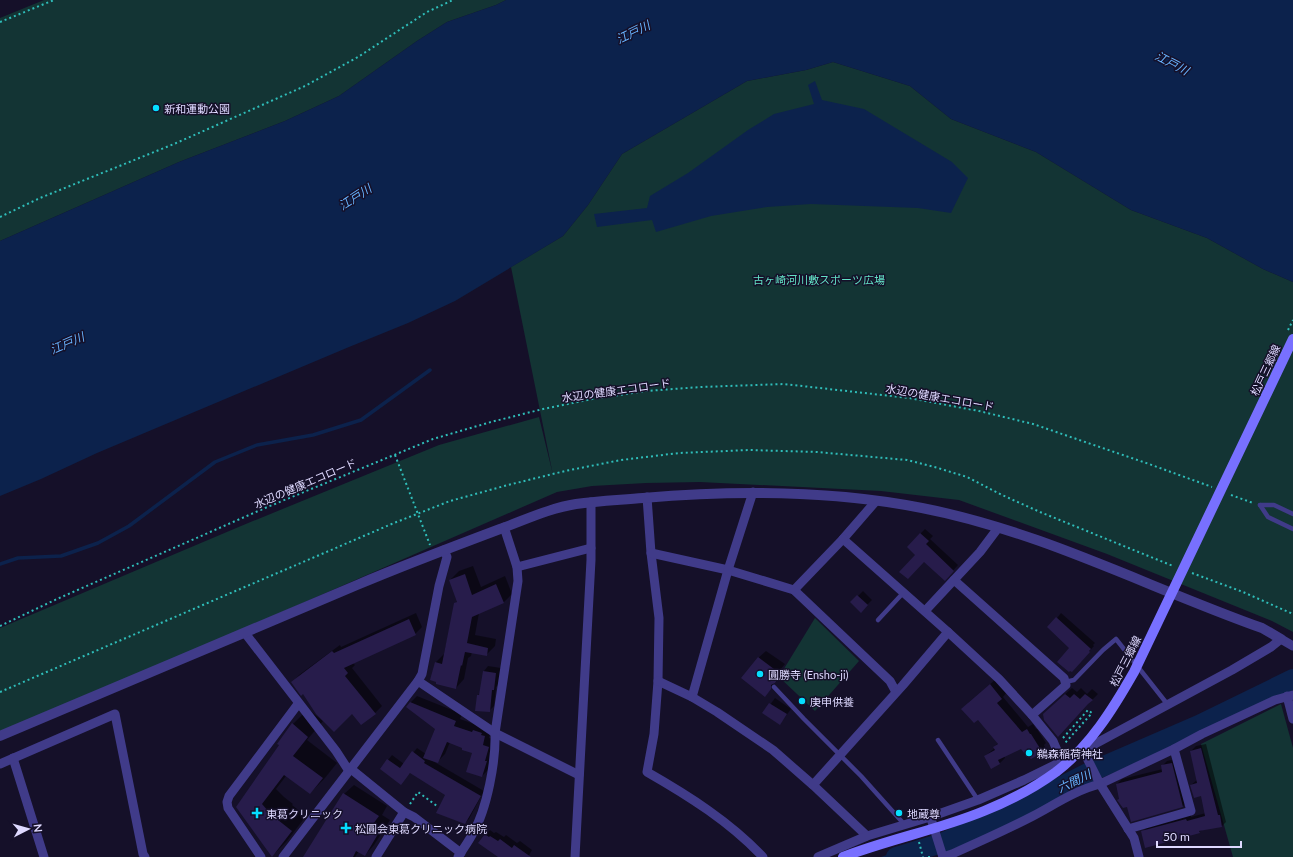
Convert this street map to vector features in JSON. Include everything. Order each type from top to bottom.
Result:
[{"type":"main road","name":"松戸三郷線","points":[[843,857],[881,843],[983,812],[1009,800],[1056,772],[1087,742],[1104,721],[1134,672],[1293,339]]},
{"type":"street","points":[[692,696],[728,570],[753,492]]},
{"type":"street","points":[[0,736],[444,550],[504,527],[575,504],[687,494],[753,492],[820,495],[923,508],[998,528],[1106,566],[1262,628],[1293,646]]},
{"type":"street","points":[[647,497],[651,553],[659,618],[658,681],[654,734],[647,772],[699,803],[748,841],[763,857]]},
{"type":"street","points":[[794,590],[843,539],[876,501]]},
{"type":"street","points":[[575,857],[585,690],[591,548],[591,502]]},
{"type":"street","points":[[245,633],[350,770],[404,812],[414,817],[460,855],[474,833],[488,792],[495,733],[518,581],[517,567],[504,527]]},
{"type":"street","points":[[925,611],[980,552],[998,528]]},
{"type":"street","points":[[843,539],[904,592],[999,679],[1032,715],[1053,741],[1062,762]]},
{"type":"street","points":[[517,567],[591,548]]},
{"type":"street","points":[[283,857],[422,674],[446,557],[444,550]]},
{"type":"street","points":[[651,553],[728,570],[794,590],[890,681],[896,692]]},
{"type":"street","points":[[954,580],[1064,678],[1066,685],[1032,715]]},
{"type":"street","points":[[813,785],[948,632]]},
{"type":"street","points":[[818,857],[867,836],[930,817],[978,800],[1084,753],[1232,670],[1271,647],[1280,639]]},
{"type":"street","points":[[418,681],[495,733],[579,775]]},
{"type":"street","points":[[658,681],[692,696],[773,750],[867,836]]},
{"type":"street","points":[[930,817],[943,857],[1005,831],[1098,782],[1174,749],[1202,734],[1275,700],[1290,695],[1293,719]]},
{"type":"street","points":[[262,857],[228,808],[226,802],[298,704]]},
{"type":"street","points":[[0,764],[115,714],[142,856]]},
{"type":"street","points":[[1128,829],[1191,811],[1174,749]]},
{"type":"street","points":[[1084,753],[1098,782],[1134,838],[1139,857]]},
{"type":"street","points":[[13,758],[44,857]]},
{"type":"street","points":[[376,857],[404,812]]},
{"type":"street","points":[[848,857],[858,840]]},
{"type":"lane","points":[[1260,505],[1274,505],[1293,514]]},
{"type":"lane","points":[[1260,505],[1268,517],[1293,529]]},
{"type":"lane","points":[[878,620],[904,592]]},
{"type":"lane","points":[[1065,682],[1074,680],[1103,650],[1116,639],[1168,705]]},
{"type":"lane","points":[[1280,639],[1293,640]]},
{"type":"lane","points":[[774,687],[862,776],[904,824]]},
{"type":"lane","points":[[938,740],[978,800]]},
{"type":"path","points":[[0,22],[54,0]]},
{"type":"path","points":[[0,217],[40,198],[174,144],[305,86],[358,57],[427,12],[453,0]]},
{"type":"path","name":"水辺の健康エコロード","points":[[0,626],[57,599],[258,511],[433,439],[491,422],[592,399],[646,391],[701,387],[784,384],[909,398],[979,411],[1034,424],[1142,461],[1216,489]]},
{"type":"path","points":[[395,455],[430,545]]},
{"type":"path","points":[[1230,494],[1260,505]]},
{"type":"path","points":[[1060,741],[1088,710],[1092,713],[1064,744]]},
{"type":"path","points":[[404,812],[418,792],[437,806]]},
{"type":"path","points":[[918,840],[923,857]]},
{"type":"green space","name":"新和運動公園","points":[[44,0],[506,0],[447,22],[417,41],[339,96],[285,121],[179,162],[0,241],[0,18]]},
{"type":"green space","name":"古ヶ崎河川敷スポーツ広場","points":[[833,62],[910,86],[951,119],[1036,152],[1131,210],[1207,238],[1263,269],[1293,282],[1293,632],[1272,621],[1107,554],[959,500],[881,491],[700,482],[592,486],[557,492],[0,735],[0,628],[241,526],[439,445],[539,417],[553,475],[511,267],[563,236],[588,205],[622,154],[747,81],[806,70]]},
{"type":"green space","points":[[815,618],[859,661],[815,711],[779,677]]},
{"type":"green space","points":[[1281,704],[1293,748],[1293,857],[1233,857],[1201,744]]},
{"type":"water","name":"江戸川","points":[[506,0],[1293,0],[1293,282],[1263,269],[1207,238],[1131,210],[1036,152],[951,119],[910,86],[833,62],[806,70],[747,81],[622,154],[588,205],[563,236],[455,301],[408,323],[97,453],[0,496],[0,241],[179,162],[285,121],[339,96],[417,41],[447,22]]},
{"type":"water","points":[[815,81],[822,100],[864,109],[952,162],[968,178],[951,213],[918,208],[811,204],[767,207],[711,216],[656,232],[652,220],[597,227],[594,214],[647,208],[650,196],[688,173],[748,130],[774,114],[814,104],[808,85]]},
{"type":"water","points":[[950,833],[954,842],[911,857],[881,857]]},
{"type":"building","points":[[920,533],[929,541],[926,544],[954,571],[945,581],[924,562],[908,579],[899,572],[915,555],[907,547]]},
{"type":"building","points":[[465,574],[472,595],[496,584],[504,603],[472,617],[467,643],[488,648],[487,656],[465,652],[456,689],[436,684],[436,682],[430,680],[435,662],[442,664],[454,603],[457,602],[449,580]]},
{"type":"building","points":[[857,595],[868,605],[861,613],[850,602]]},
{"type":"building","points":[[1056,617],[1091,649],[1072,672],[1069,672],[1057,662],[1069,648],[1047,627]]},
{"type":"building","points":[[409,619],[416,635],[344,668],[348,673],[345,676],[376,714],[361,725],[352,714],[334,732],[316,714],[303,694],[301,696],[291,682],[332,651],[334,653]]},
{"type":"building","points":[[758,657],[778,672],[774,678],[777,680],[771,685],[771,689],[765,697],[741,678]]},
{"type":"building","points":[[483,671],[496,673],[494,690],[492,690],[490,712],[475,711]]},
{"type":"building","points":[[990,684],[1002,699],[997,703],[1022,732],[1027,729],[1041,750],[1038,751],[1040,754],[1031,759],[1029,757],[1028,758],[1021,749],[998,760],[1000,764],[991,769],[984,756],[995,750],[993,747],[998,744],[978,720],[974,723],[961,709]]},
{"type":"building","points":[[1065,694],[1070,698],[1074,694],[1080,699],[1085,694],[1093,700],[1058,737],[1044,720],[1043,714]]},
{"type":"building","points":[[410,702],[456,721],[454,726],[472,732],[473,730],[482,733],[481,735],[485,736],[483,745],[489,747],[485,761],[487,761],[482,777],[466,772],[472,753],[462,750],[462,748],[447,742],[438,763],[423,758],[435,729],[406,707]]},
{"type":"building","points":[[769,703],[787,714],[780,725],[762,713]]},
{"type":"building","points":[[292,723],[308,737],[293,756],[323,778],[310,794],[284,775],[262,804],[269,812],[292,831],[272,857],[236,807],[279,745],[277,744]]},
{"type":"building","points":[[1201,748],[1222,827],[1199,831],[1200,833],[1145,848],[1141,831],[1186,819],[1187,821],[1205,816],[1201,796],[1194,798],[1190,785],[1197,783],[1190,751]]},
{"type":"building","points":[[412,751],[425,761],[424,763],[481,796],[465,824],[436,813],[445,795],[410,773],[401,785],[380,769],[387,759],[400,768]]},
{"type":"building","points":[[1172,763],[1183,807],[1131,822],[1127,807],[1123,808],[1117,800],[1119,799],[1116,784],[1162,772],[1161,765]]},
{"type":"building","points":[[343,793],[379,816],[373,824],[381,829],[365,856],[356,851],[353,857],[303,857]]},
{"type":"building","points":[[485,834],[498,841],[500,839],[512,848],[514,845],[531,857],[498,857],[478,843]]},
{"type":"waterway","points":[[0,564],[18,558],[61,556],[98,543],[129,526],[215,462],[257,445],[313,435],[361,420],[430,370]]},
{"type":"waterway","name":"六間川","points":[[896,857],[942,843],[1004,816],[1088,773],[1199,725],[1293,679]]},
{"type":"place","name":"新和運動公園","points":[[156,108]]},
{"type":"place","name":"圓勝寺 (Ensho-ji)","points":[[760,674]]},
{"type":"place","name":"庚申供養","points":[[802,701]]},
{"type":"place","name":"鵜森稲荷神社","points":[[1029,753]]},
{"type":"place","name":"東葛クリニック","points":[[257,813]]},
{"type":"place","name":"地蔵尊","points":[[899,813]]},
{"type":"place","name":"松圓会東葛クリニック病院","points":[[346,828]]}]
